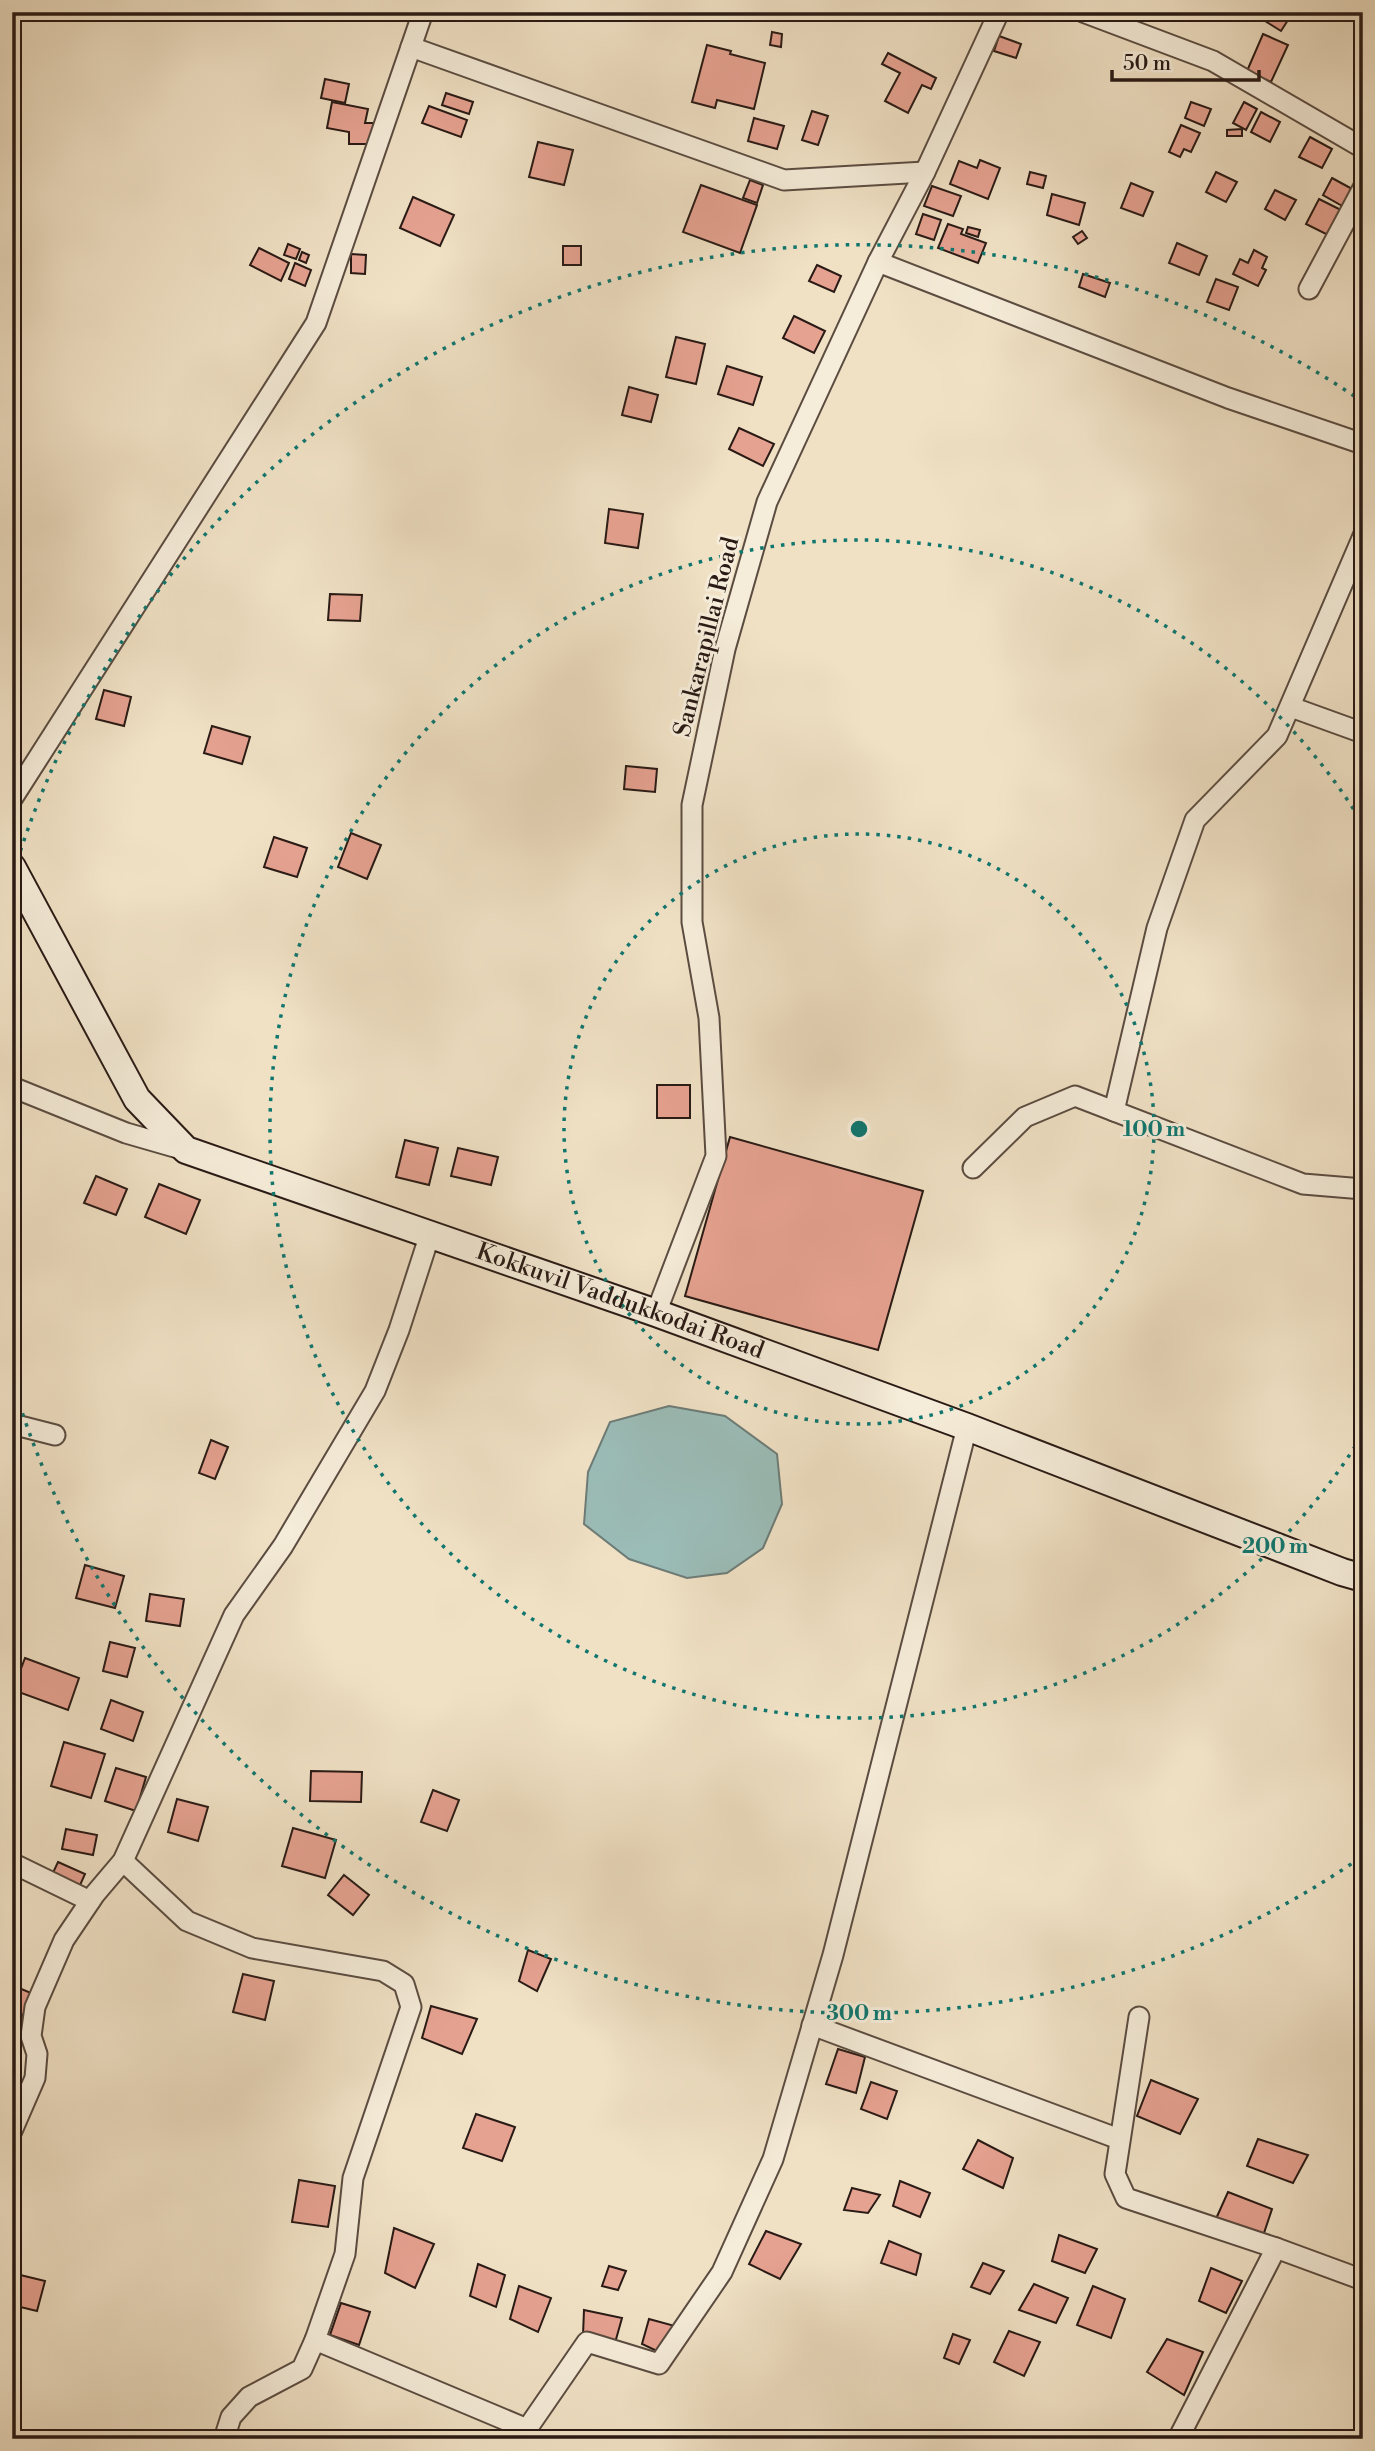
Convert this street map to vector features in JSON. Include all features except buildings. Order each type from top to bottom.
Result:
[{"type":"main road","name":"Kokkuvil Vaddukkodai Road","points":[[12,867],[138,1099],[186,1150],[656,1313],[967,1427],[1363,1578]]},
{"type":"street","points":[[12,799],[316,323],[423,12]]},
{"type":"street","name":"Sankarapillai Road","points":[[656,1313],[716,1156],[709,1018],[692,922],[692,805],[725,649],[767,502],[878,262],[925,172],[999,12]]},
{"type":"street","points":[[1083,12],[1213,61],[1363,149]]},
{"type":"street","points":[[411,47],[784,180],[925,172]]},
{"type":"street","points":[[1309,289],[1363,188]]},
{"type":"street","points":[[878,262],[1228,398],[1363,444]]},
{"type":"street","points":[[1114,1111],[1157,928],[1195,820],[1277,736],[1363,536]]},
{"type":"street","points":[[1291,707],[1363,733]]},
{"type":"street","points":[[12,1087],[126,1133],[186,1150]]},
{"type":"street","points":[[973,1168],[1025,1117],[1075,1096],[1303,1184],[1363,1189]]},
{"type":"street","points":[[12,2131],[35,2078],[37,2054],[31,2036],[35,2007],[64,1940],[90,1901],[123,1861],[234,1615],[283,1546],[375,1391],[399,1330],[430,1234]]},
{"type":"street","points":[[12,1424],[55,1434]]},
{"type":"street","points":[[315,2340],[527,2429],[587,2342],[659,2364],[722,2272],[773,2159],[836,1941],[967,1427]]},
{"type":"street","points":[[123,1861],[187,1921],[252,1948],[383,1971],[404,1984],[411,2007],[353,2178],[345,2254],[315,2340],[302,2369],[249,2397],[230,2417],[224,2439]]},
{"type":"street","points":[[12,1863],[90,1901]]},
{"type":"street","points":[[1139,2017],[1115,2174],[1126,2198],[1363,2280]]},
{"type":"street","points":[[812,2025],[1119,2139]]},
{"type":"street","points":[[1178,2439],[1276,2248]]},
{"type":"water","points":[[669,1406],[725,1416],[777,1454],[782,1504],[763,1548],[727,1573],[687,1578],[629,1559],[584,1524],[588,1472],[610,1422]]}]
